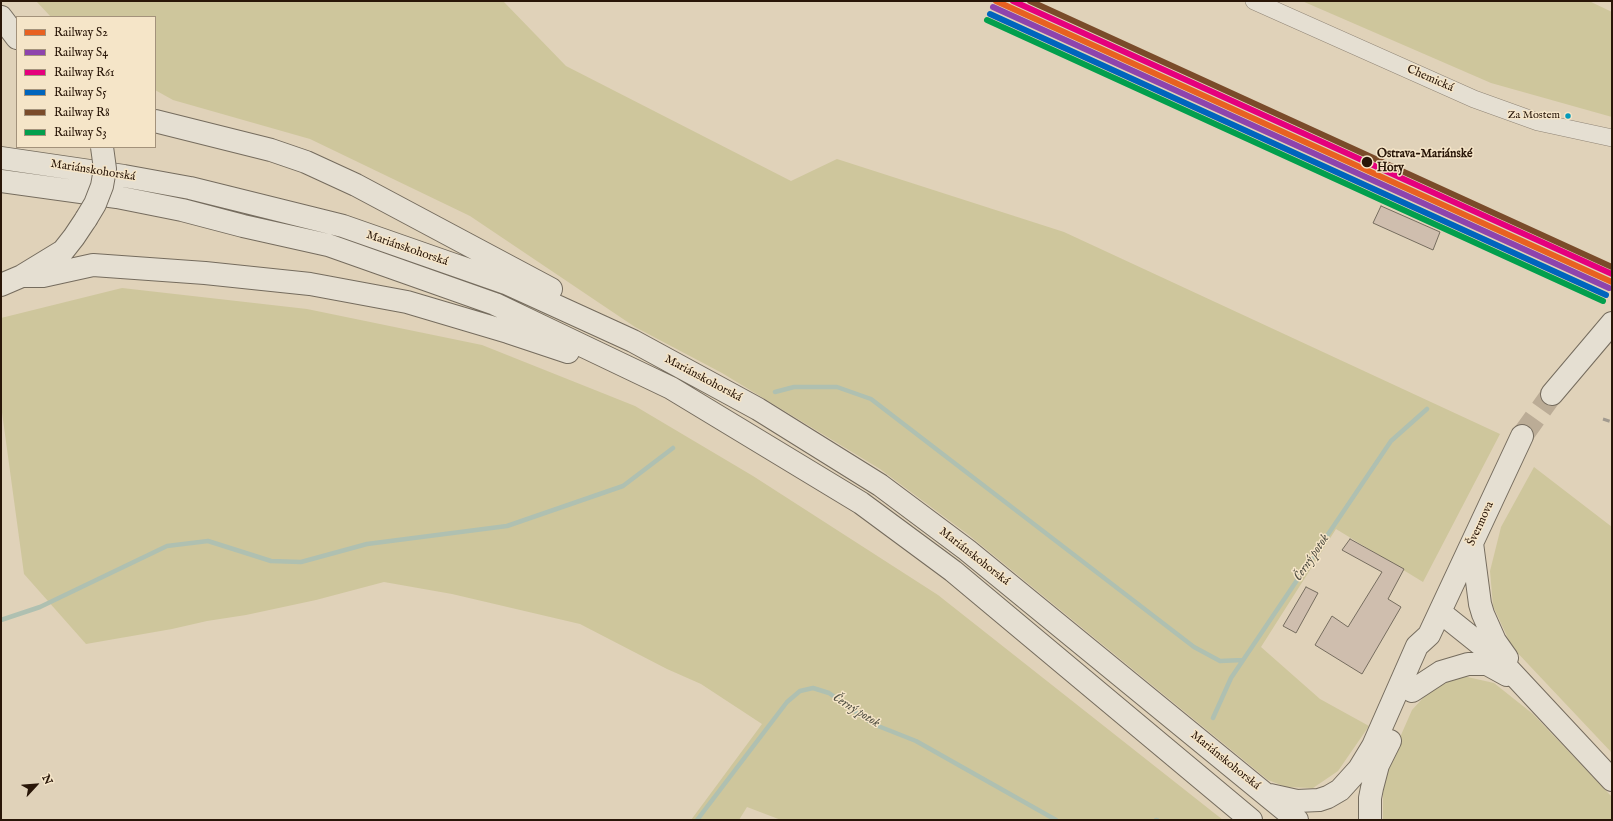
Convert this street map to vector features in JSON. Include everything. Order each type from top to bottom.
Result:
[{"type":"main road","points":[[1,17],[16,37]]},
{"type":"main road","points":[[1,32],[16,38]]},
{"type":"main road","points":[[156,121],[271,150],[314,165],[356,185],[570,300],[633,341]]},
{"type":"main road","points":[[1,284],[22,276],[62,251],[74,237],[95,204],[102,186],[105,169],[102,148]]},
{"type":"main road","name":"Mariánskohorská","points":[[1,158],[124,176],[190,188],[343,226],[506,283],[633,341],[758,409],[880,485],[967,550],[1297,820]]},
{"type":"main road","name":"Mariánskohorská","points":[[1,181],[117,197],[182,210],[243,226],[328,245],[495,304],[671,388],[758,439],[868,507],[953,571],[1251,820]]},
{"type":"main road","points":[[22,276],[43,276],[93,265],[205,273],[310,284],[414,305],[508,332],[671,388]]},
{"type":"main road","points":[[1552,394],[1612,323]]},
{"type":"main road","name":"Švermova","points":[[1429,635],[1522,436]]},
{"type":"main road","points":[[1472,543],[1480,604],[1486,622],[1495,641],[1529,689]]},
{"type":"main road","points":[[1440,612],[1500,660],[1529,689],[1612,780]]},
{"type":"main road","points":[[1265,793],[1297,801],[1312,801],[1328,797],[1340,790],[1359,769],[1373,746],[1417,646],[1429,635]]},
{"type":"main road","points":[[1370,820],[1370,798],[1378,765],[1430,653],[1429,635]]},
{"type":"main road","points":[[1412,692],[1441,672],[1456,667],[1478,663],[1487,664],[1496,668],[1529,689]]},
{"type":"street","name":"Chemická","points":[[1254,1],[1474,99],[1538,122],[1612,138]]},
{"type":"shaded area","points":[[36,1],[503,1],[566,66],[791,181],[837,159],[1064,232],[1500,434],[1423,582],[1336,529],[1261,647],[1320,699],[1369,726],[1338,771],[1313,788],[1286,787],[1268,780],[970,536],[880,469],[722,373],[635,327],[470,216],[310,139],[173,100],[156,91],[156,16],[50,16]]},
{"type":"shaded area","points":[[1302,1],[1589,1],[1612,12],[1612,117],[1491,83]]},
{"type":"shaded area","points":[[122,288],[307,309],[482,345],[635,406],[753,476],[938,595],[1223,820],[781,820],[747,807],[739,820],[691,820],[762,724],[701,684],[667,669],[580,624],[452,594],[384,582],[316,600],[246,615],[86,644],[24,574],[1,405],[1,318]]},
{"type":"shaded area","points":[[1534,467],[1612,527],[1612,753],[1512,647],[1493,606],[1490,571],[1501,527]]},
{"type":"shaded area","points":[[1463,676],[1494,683],[1533,714],[1612,797],[1612,820],[1383,820],[1383,776],[1412,710],[1435,685]]},
{"type":"building","points":[[1381,206],[1440,232],[1433,250],[1373,223]]},
{"type":"building","points":[[1350,539],[1404,569],[1388,599],[1401,607],[1362,674],[1315,645],[1332,616],[1348,627],[1382,572],[1342,550]]},
{"type":"building","points":[[1306,587],[1318,593],[1296,633],[1283,626]]},
{"type":"waterway","points":[[775,392],[794,387],[837,387],[871,399],[1194,647],[1220,661],[1243,660]]},
{"type":"waterway","name":"Černý potok","points":[[1213,718],[1231,678],[1391,441],[1427,409]]},
{"type":"waterway","points":[[1,620],[40,607],[167,546],[208,541],[271,561],[301,562],[367,544],[507,526],[623,486],[673,448]]},
{"type":"waterway","name":"Černý potok","points":[[697,820],[787,702],[800,691],[813,688],[829,693],[873,724],[916,741],[1056,820]]},
{"type":"tunnel","points":[[1522,436],[1552,394]]},
{"type":"railway","points":[[1603,419],[1612,422]]},
{"type":"rail line","name":"S2","points":[[996,1],[1612,282]]},
{"type":"rail line","name":"R61","points":[[1013,1],[1612,274]]},
{"type":"rail line","name":"R8","points":[[1030,1],[1612,267]]},
{"type":"rail line","name":"S4","points":[[993,7],[1609,288]]},
{"type":"rail line","name":"S5","points":[[990,14],[1606,295]]},
{"type":"rail line","name":"S3","points":[[987,20],[1603,301]]},
{"type":"place","name":"Za Mostem","points":[[1568,116]]},
{"type":"place","name":"Ostrava-Mariánské Hory","points":[[1367,162]]}]
